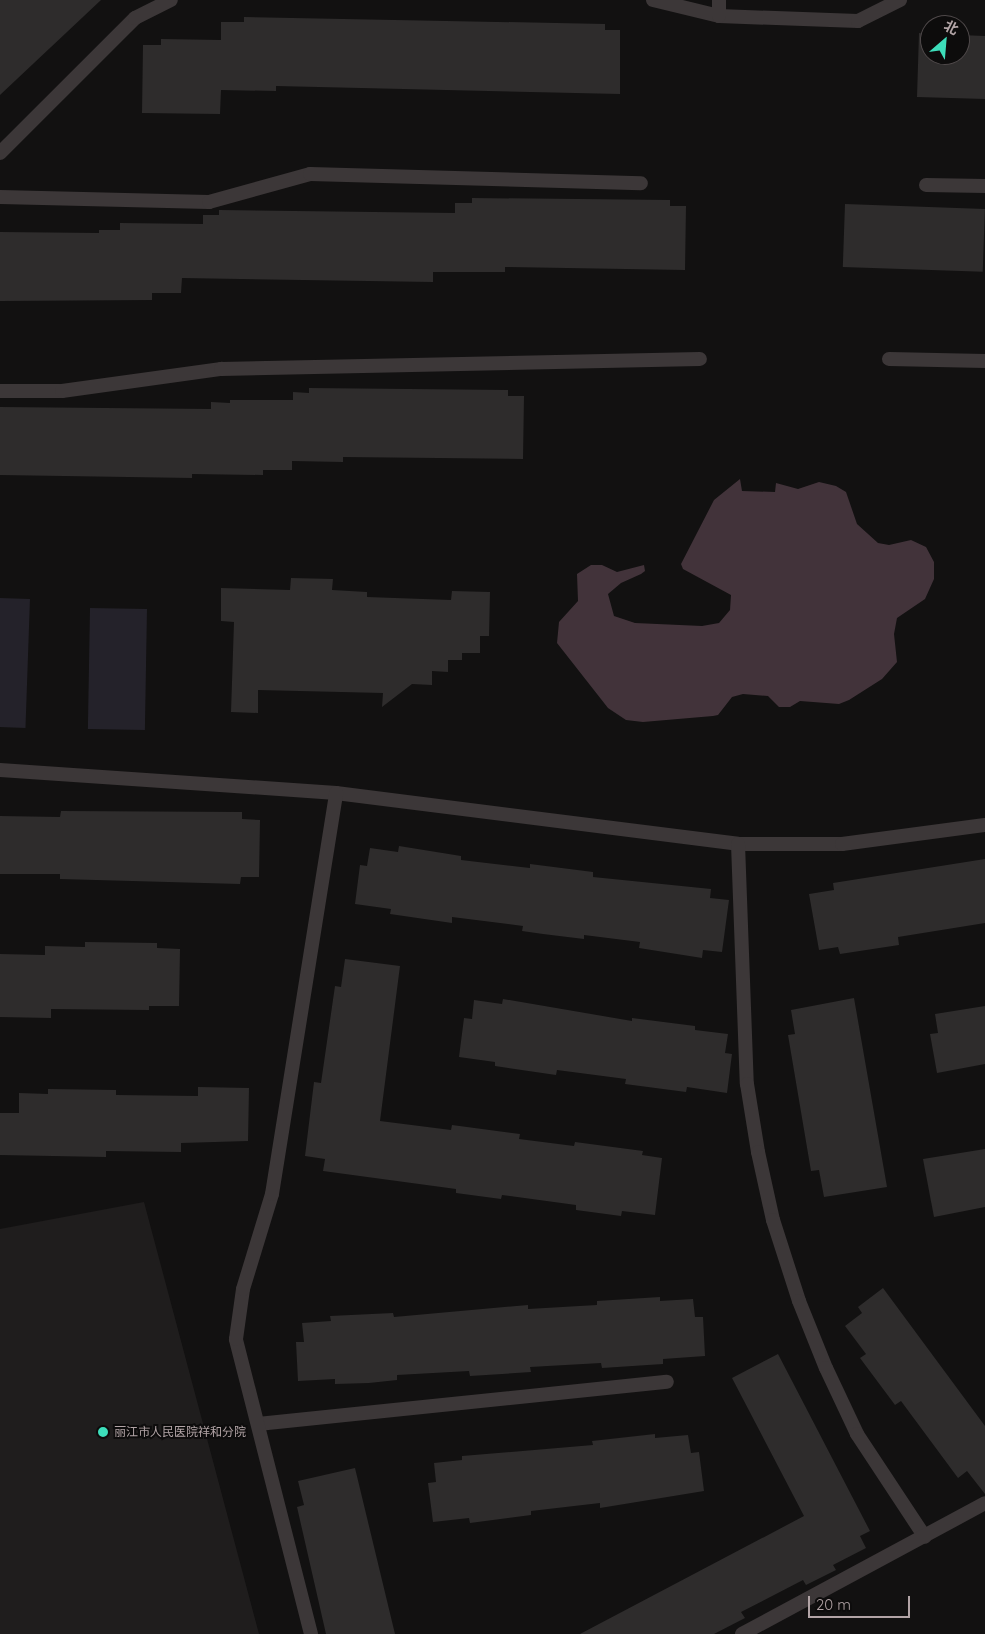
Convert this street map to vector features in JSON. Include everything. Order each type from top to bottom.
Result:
[{"type":"lane","points":[[0,153],[135,18],[171,0]]},
{"type":"lane","points":[[653,0],[719,16],[858,21],[876,6],[900,0]]},
{"type":"lane","points":[[719,0],[719,16]]},
{"type":"lane","points":[[0,197],[209,202],[310,174],[641,183]]},
{"type":"lane","points":[[926,185],[985,186]]},
{"type":"lane","points":[[0,391],[62,391],[221,369],[700,359]]},
{"type":"lane","points":[[889,359],[985,360]]},
{"type":"lane","points":[[0,770],[336,793],[738,844],[842,844],[985,825]]},
{"type":"lane","points":[[311,1634],[236,1339],[238,1313],[272,1194],[336,793]]},
{"type":"lane","points":[[738,844],[748,1084],[758,1152],[773,1220],[798,1301],[826,1368],[857,1434],[925,1536]]},
{"type":"lane","points":[[258,1424],[667,1382]]},
{"type":"lane","points":[[742,1634],[985,1503]]},
{"type":"shaded area","points":[[740,479],[742,491],[775,492],[776,483],[798,489],[819,482],[836,486],[846,492],[857,524],[878,543],[889,545],[911,540],[926,547],[934,562],[934,579],[925,599],[897,618],[894,634],[897,662],[882,679],[849,700],[839,704],[800,701],[790,707],[779,707],[768,696],[743,694],[732,697],[718,715],[643,722],[626,720],[608,708],[557,643],[559,622],[578,601],[577,574],[591,565],[602,565],[617,572],[644,565],[645,571],[621,583],[608,594],[614,616],[635,623],[702,626],[719,623],[730,610],[731,595],[683,569],[681,564],[714,500]]},
{"type":"shaded area","points":[[0,598],[30,599],[25,728],[0,727]]},
{"type":"shaded area","points":[[90,608],[147,609],[145,730],[88,729]]},
{"type":"shaded area","name":"丽江市人民医院祥和分院","points":[[144,1202],[259,1634],[0,1634],[0,1229]]},
{"type":"building","points":[[0,0],[101,0],[0,95]]},
{"type":"building","points":[[244,17],[605,24],[605,30],[620,30],[620,94],[276,86],[276,91],[221,90],[220,114],[142,113],[143,45],[161,45],[161,39],[221,40],[221,22],[244,22]]},
{"type":"building","points":[[919,33],[920,65],[970,65],[970,35],[985,36],[985,99],[917,97]]},
{"type":"building","points":[[472,198],[670,200],[670,206],[686,206],[685,270],[505,267],[505,272],[433,272],[433,282],[182,278],[181,293],[152,293],[152,300],[0,301],[0,232],[99,233],[99,230],[120,230],[120,223],[203,224],[203,215],[219,215],[219,210],[455,213],[455,203],[472,203]]},
{"type":"building","points":[[845,204],[985,209],[983,272],[843,267]]},
{"type":"building","points":[[309,388],[508,390],[508,396],[524,396],[523,459],[343,457],[343,462],[292,461],[292,470],[263,470],[263,475],[192,474],[192,478],[0,475],[0,407],[211,409],[211,402],[230,403],[230,400],[293,400],[293,392],[309,393]]},
{"type":"building","points":[[291,578],[333,579],[332,590],[367,592],[367,597],[451,600],[452,591],[490,592],[489,636],[480,636],[480,653],[462,653],[462,660],[448,660],[448,672],[432,671],[432,685],[412,684],[382,707],[383,693],[258,690],[258,713],[231,712],[234,622],[221,621],[221,588],[290,590]]},
{"type":"building","points":[[61,811],[242,812],[242,819],[260,820],[259,877],[241,877],[240,884],[60,879],[60,874],[0,874],[0,816],[60,817]]},
{"type":"building","points":[[399,846],[461,856],[461,860],[530,868],[530,864],[593,872],[593,877],[711,889],[710,898],[729,900],[722,952],[703,950],[702,958],[639,948],[640,942],[584,935],[584,939],[543,934],[522,931],[523,926],[452,917],[452,923],[390,914],[391,909],[355,904],[360,865],[367,866],[370,848],[398,852]]},
{"type":"building","points":[[985,859],[985,923],[898,937],[899,945],[840,954],[838,947],[819,950],[809,894],[834,890],[833,883]]},
{"type":"building","points":[[85,942],[157,943],[157,948],[180,949],[179,1006],[149,1006],[149,1010],[51,1009],[51,1018],[0,1017],[0,954],[45,955],[45,946],[85,947]]},
{"type":"building","points":[[345,959],[400,966],[380,1121],[451,1130],[452,1125],[520,1134],[519,1139],[574,1146],[575,1142],[643,1151],[642,1155],[662,1158],[655,1215],[622,1211],[621,1216],[576,1210],[576,1205],[502,1195],[501,1199],[456,1193],[456,1189],[323,1171],[325,1159],[305,1156],[314,1082],[321,1083],[335,986],[341,987]]},
{"type":"building","points":[[854,998],[887,1187],[824,1197],[819,1170],[811,1171],[788,1035],[795,1034],[791,1010]]},
{"type":"building","points":[[503,999],[632,1021],[632,1018],[695,1026],[695,1030],[728,1034],[725,1053],[732,1054],[727,1093],[687,1087],[686,1092],[625,1084],[626,1079],[557,1070],[556,1075],[495,1066],[495,1062],[459,1057],[464,1018],[472,1019],[474,1000],[502,1004]]},
{"type":"building","points":[[985,1006],[985,1064],[937,1073],[930,1034],[938,1033],[935,1014]]},
{"type":"building","points":[[198,1087],[249,1088],[248,1141],[181,1143],[181,1152],[106,1151],[106,1157],[0,1155],[0,1113],[19,1113],[19,1093],[48,1094],[48,1089],[116,1090],[116,1095],[198,1096]]},
{"type":"building","points":[[985,1149],[985,1207],[934,1217],[923,1159]]},
{"type":"building","points":[[883,1288],[985,1426],[985,1494],[967,1471],[958,1478],[901,1401],[895,1405],[860,1358],[866,1354],[845,1326],[862,1313],[858,1307]]},
{"type":"building","points":[[660,1297],[660,1301],[693,1299],[695,1317],[703,1317],[705,1356],[663,1359],[663,1364],[602,1368],[601,1363],[530,1367],[531,1372],[470,1376],[469,1371],[397,1375],[397,1380],[369,1383],[335,1384],[335,1379],[298,1381],[296,1342],[304,1342],[302,1323],[331,1321],[330,1316],[393,1313],[394,1317],[528,1305],[528,1309],[597,1305],[597,1301]]},
{"type":"building","points":[[778,1354],[870,1531],[860,1536],[866,1548],[833,1565],[836,1570],[806,1585],[803,1580],[741,1612],[745,1618],[714,1634],[580,1634],[804,1516],[732,1378]]},
{"type":"building","points":[[655,1434],[655,1438],[688,1435],[691,1453],[699,1452],[704,1491],[600,1508],[600,1503],[531,1511],[531,1515],[470,1523],[469,1518],[433,1522],[428,1483],[436,1482],[434,1463],[462,1460],[462,1456],[593,1445],[592,1441]]},
{"type":"building","points":[[355,1468],[395,1634],[326,1634],[297,1507],[304,1505],[298,1481]]},
{"type":"place","name":"丽江市人民医院祥和分院","points":[[103,1432]]}]
